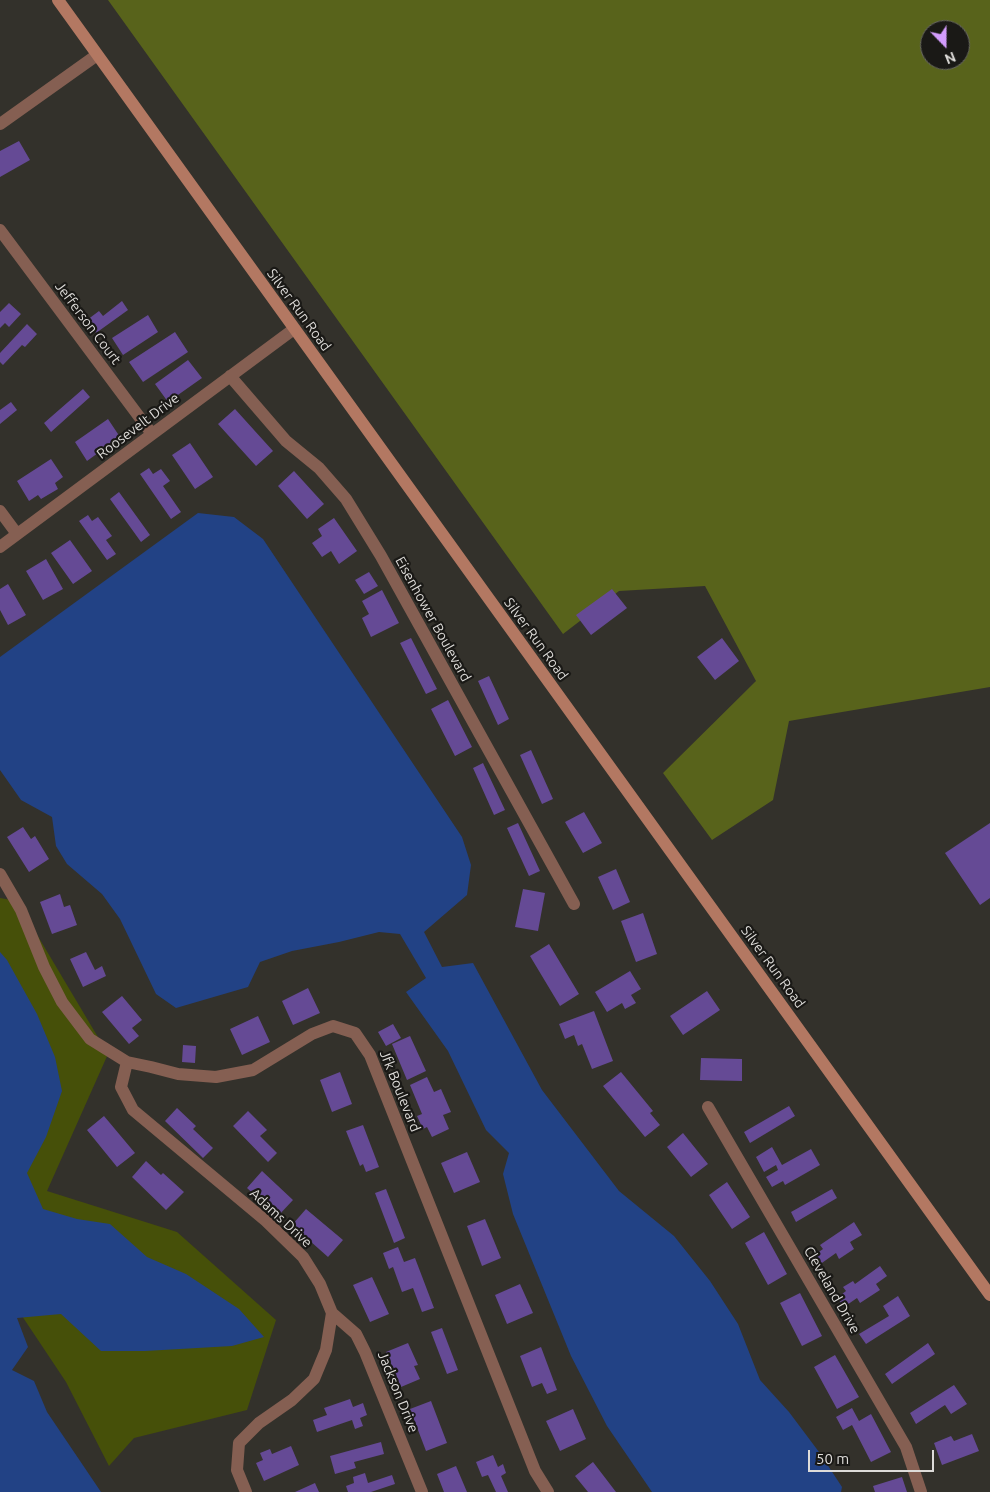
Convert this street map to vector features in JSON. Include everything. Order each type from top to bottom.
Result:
[{"type":"main road","name":"Silver Run Road","points":[[58,0],[990,1295]]},
{"type":"street","points":[[0,124],[97,55]]},
{"type":"street","name":"Jefferson Court","points":[[0,230],[152,434]]},
{"type":"street","name":"Roosevelt Drive","points":[[0,547],[294,329]]},
{"type":"street","name":"Eisenhower Boulevard","points":[[230,376],[286,441],[319,468],[346,499],[381,556],[574,904]]},
{"type":"street","points":[[0,511],[17,534]]},
{"type":"street","name":"Jfk Boulevard","points":[[0,874],[21,910],[44,967],[62,1002],[90,1039],[127,1062],[178,1074],[216,1077],[253,1070],[312,1034],[333,1026],[355,1033],[370,1055],[534,1471],[548,1492]]},
{"type":"street","name":"Adams Drive","points":[[127,1062],[121,1087],[133,1110],[266,1221],[303,1257],[320,1284],[332,1313]]},
{"type":"street","name":"Cleveland Drive","points":[[708,1107],[906,1447],[921,1492]]},
{"type":"street","points":[[246,1492],[238,1470],[239,1443],[259,1423],[292,1400],[314,1379],[326,1350],[332,1313]]},
{"type":"street","name":"Jackson Drive","points":[[332,1313],[356,1334],[366,1352],[422,1492]]},
{"type":"green space","points":[[108,0],[990,0],[990,687],[789,721],[773,800],[712,840],[663,773],[756,681],[705,586],[619,591],[563,634]]},
{"type":"green space","points":[[0,898],[17,901],[108,1054],[47,1191],[177,1232],[276,1320],[247,1410],[134,1438],[109,1466],[66,1382],[0,1283]]},
{"type":"water","points":[[198,513],[234,517],[263,539],[462,837],[471,865],[467,895],[424,932],[442,967],[473,963],[542,1090],[619,1191],[674,1236],[710,1281],[738,1324],[760,1380],[789,1412],[819,1452],[842,1487],[841,1492],[652,1492],[607,1426],[571,1356],[513,1214],[503,1174],[509,1153],[486,1130],[448,1051],[406,992],[426,978],[400,934],[379,932],[292,951],[260,962],[248,987],[176,1008],[156,994],[120,919],[102,894],[67,864],[56,846],[52,817],[21,800],[0,770],[0,657]]},
{"type":"water","points":[[0,952],[7,960],[37,1014],[55,1057],[62,1091],[46,1137],[27,1173],[43,1209],[77,1219],[110,1224],[147,1257],[186,1274],[239,1309],[264,1337],[232,1346],[145,1351],[101,1351],[61,1314],[17,1318],[28,1347],[12,1370],[34,1381],[47,1412],[101,1492],[0,1492]]},
{"type":"building","points":[[19,141],[30,160],[0,177],[0,151]]},
{"type":"building","points":[[122,301],[128,310],[96,333],[87,320],[99,311],[103,316]]},
{"type":"building","points":[[9,303],[21,314],[9,327],[5,323],[0,328],[0,312]]},
{"type":"building","points":[[148,315],[158,332],[123,355],[112,338]]},
{"type":"building","points":[[27,324],[37,334],[25,347],[22,345],[3,365],[0,362],[0,353]]},
{"type":"building","points":[[175,332],[188,352],[143,382],[129,362]]},
{"type":"building","points":[[188,360],[202,378],[168,402],[155,384]]},
{"type":"building","points":[[83,389],[90,397],[51,432],[44,423]]},
{"type":"building","points":[[11,402],[17,410],[0,424],[0,410]]},
{"type":"building","points":[[235,409],[273,451],[256,466],[218,424]]},
{"type":"building","points":[[108,419],[120,437],[87,461],[75,442]]},
{"type":"building","points":[[190,443],[213,477],[195,489],[172,455]]},
{"type":"building","points":[[51,459],[63,477],[55,483],[58,489],[41,499],[38,495],[29,501],[17,481]]},
{"type":"building","points":[[149,468],[153,474],[161,469],[170,481],[163,486],[181,512],[171,519],[140,474]]},
{"type":"building","points":[[294,471],[324,504],[307,519],[278,486]]},
{"type":"building","points":[[119,492],[150,535],[141,542],[110,499]]},
{"type":"building","points":[[88,515],[92,521],[98,517],[112,536],[106,540],[116,554],[107,560],[79,521]]},
{"type":"building","points":[[334,518],[357,551],[339,564],[331,551],[322,557],[312,543],[322,536],[318,529]]},
{"type":"building","points":[[70,540],[92,571],[73,584],[51,553]]},
{"type":"building","points":[[46,559],[63,589],[43,600],[26,571]]},
{"type":"building","points":[[369,572],[378,586],[364,594],[355,580]]},
{"type":"building","points":[[8,584],[26,615],[8,625],[0,610],[0,589]]},
{"type":"building","points":[[612,589],[627,608],[591,635],[576,615]]},
{"type":"building","points":[[382,590],[399,623],[371,637],[362,618],[369,614],[362,601]]},
{"type":"building","points":[[411,638],[437,689],[426,694],[400,643]]},
{"type":"building","points":[[722,638],[739,661],[715,680],[697,657]]},
{"type":"building","points":[[489,676],[509,719],[498,725],[478,681]]},
{"type":"building","points":[[448,700],[472,747],[455,756],[431,709]]},
{"type":"building","points":[[531,750],[553,799],[542,804],[520,755]]},
{"type":"building","points":[[483,763],[505,810],[494,815],[473,768]]},
{"type":"building","points":[[584,812],[602,843],[583,853],[565,822]]},
{"type":"building","points":[[518,823],[540,871],[529,876],[507,828]]},
{"type":"building","points":[[990,823],[990,898],[980,905],[945,853]]},
{"type":"building","points":[[23,827],[31,839],[35,836],[49,859],[29,872],[7,837]]},
{"type":"building","points":[[616,869],[630,902],[613,910],[598,877]]},
{"type":"building","points":[[523,889],[545,893],[538,931],[515,927]]},
{"type":"building","points":[[60,894],[64,907],[70,905],[77,925],[52,934],[40,902]]},
{"type":"building","points":[[643,913],[657,954],[636,962],[621,921]]},
{"type":"building","points":[[549,944],[579,994],[560,1006],[530,956]]},
{"type":"building","points":[[86,952],[95,970],[102,966],[106,976],[83,987],[70,959]]},
{"type":"building","points":[[630,971],[641,989],[631,995],[636,1003],[625,1009],[622,1003],[607,1012],[595,992]]},
{"type":"building","points":[[308,988],[320,1013],[293,1025],[282,1001]]},
{"type":"building","points":[[707,991],[720,1010],[683,1035],[670,1016]]},
{"type":"building","points":[[122,996],[142,1020],[132,1028],[139,1036],[129,1044],[102,1012]]},
{"type":"building","points":[[594,1011],[613,1061],[592,1069],[582,1044],[578,1046],[574,1035],[565,1039],[559,1024]]},
{"type":"building","points":[[258,1016],[270,1042],[242,1055],[230,1029]]},
{"type":"building","points":[[393,1024],[401,1038],[386,1046],[378,1032]]},
{"type":"building","points":[[410,1036],[426,1071],[407,1080],[392,1044]]},
{"type":"building","points":[[183,1045],[196,1046],[195,1063],[182,1062]]},
{"type":"building","points":[[701,1058],[742,1059],[742,1081],[700,1080]]},
{"type":"building","points":[[340,1072],[352,1104],[332,1112],[320,1080]]},
{"type":"building","points":[[621,1072],[653,1111],[650,1113],[660,1125],[645,1137],[603,1086]]},
{"type":"building","points":[[427,1077],[434,1092],[441,1089],[451,1112],[443,1115],[449,1129],[432,1137],[427,1127],[423,1129],[417,1116],[422,1114],[410,1085]]},
{"type":"building","points":[[789,1106],[795,1116],[750,1143],[744,1132]]},
{"type":"building","points":[[177,1108],[196,1126],[193,1129],[213,1148],[203,1158],[165,1121]]},
{"type":"building","points":[[248,1111],[267,1130],[260,1136],[277,1153],[268,1162],[233,1126]]},
{"type":"building","points":[[104,1116],[135,1153],[117,1167],[87,1130]]},
{"type":"building","points":[[363,1125],[379,1167],[366,1172],[363,1164],[360,1166],[346,1131]]},
{"type":"building","points":[[683,1133],[708,1164],[691,1177],[667,1147]]},
{"type":"building","points":[[772,1147],[782,1165],[811,1149],[820,1165],[785,1185],[783,1181],[772,1187],[766,1177],[778,1170],[776,1165],[764,1172],[756,1157]]},
{"type":"building","points":[[467,1152],[480,1182],[454,1193],[441,1163]]},
{"type":"building","points":[[146,1161],[184,1192],[166,1210],[132,1177]]},
{"type":"building","points":[[262,1171],[293,1200],[278,1216],[247,1188]]},
{"type":"building","points":[[727,1182],[750,1217],[732,1229],[709,1195]]},
{"type":"building","points":[[386,1189],[405,1238],[394,1243],[375,1193]]},
{"type":"building","points":[[832,1189],[837,1198],[796,1222],[791,1212]]},
{"type":"building","points":[[306,1209],[343,1240],[328,1257],[292,1225]]},
{"type":"building","points":[[485,1219],[501,1258],[482,1266],[467,1226]]},
{"type":"building","points":[[854,1222],[862,1235],[850,1242],[854,1249],[839,1259],[836,1253],[819,1265],[813,1256],[823,1249],[820,1245]]},
{"type":"building","points":[[764,1232],[787,1274],[768,1285],[745,1243]]},
{"type":"building","points":[[398,1247],[404,1262],[415,1258],[434,1308],[422,1312],[413,1288],[402,1292],[393,1267],[389,1269],[383,1253]]},
{"type":"building","points":[[880,1266],[887,1276],[876,1284],[880,1290],[860,1303],[857,1298],[844,1307],[837,1298],[846,1291],[843,1287],[853,1281],[855,1284]]},
{"type":"building","points":[[372,1277],[389,1314],[370,1322],[353,1285]]},
{"type":"building","points":[[520,1284],[533,1313],[507,1324],[495,1295]]},
{"type":"building","points":[[800,1293],[822,1336],[802,1346],[780,1303]]},
{"type":"building","points":[[898,1296],[910,1316],[866,1344],[859,1334],[889,1316],[883,1306]]},
{"type":"building","points":[[442,1328],[458,1370],[447,1374],[431,1332]]},
{"type":"building","points":[[408,1343],[418,1365],[414,1366],[420,1379],[401,1387],[386,1352]]},
{"type":"building","points":[[928,1343],[935,1354],[892,1384],[885,1374]]},
{"type":"building","points":[[541,1347],[557,1390],[547,1394],[542,1383],[532,1387],[520,1356]]},
{"type":"building","points":[[835,1355],[859,1397],[837,1409],[814,1367]]},
{"type":"building","points":[[954,1385],[967,1404],[951,1414],[945,1405],[916,1424],[910,1413]]},
{"type":"building","points":[[350,1399],[353,1407],[363,1403],[367,1415],[360,1418],[363,1426],[355,1429],[352,1420],[317,1432],[313,1420],[327,1415],[324,1408]]},
{"type":"building","points":[[431,1401],[447,1443],[426,1451],[410,1409]]},
{"type":"building","points":[[852,1408],[859,1421],[871,1414],[891,1452],[871,1462],[852,1425],[843,1430],[836,1417]]},
{"type":"building","points":[[573,1409],[586,1439],[560,1451],[546,1421]]},
{"type":"building","points":[[972,1434],[979,1451],[942,1465],[934,1443],[951,1436],[954,1441]]},
{"type":"building","points":[[381,1442],[384,1454],[354,1462],[356,1468],[335,1474],[330,1456]]},
{"type":"building","points":[[291,1446],[299,1465],[264,1481],[256,1463],[263,1460],[260,1453],[270,1449],[272,1454]]},
{"type":"building","points":[[493,1455],[498,1467],[503,1464],[506,1473],[501,1476],[508,1492],[496,1492],[488,1475],[482,1477],[476,1462]]},
{"type":"building","points":[[593,1462],[616,1492],[588,1492],[575,1476]]},
{"type":"building","points":[[456,1466],[467,1492],[444,1492],[437,1474]]},
{"type":"building","points":[[365,1473],[368,1483],[392,1475],[395,1484],[371,1492],[348,1492],[346,1486],[354,1483],[353,1477]]},
{"type":"building","points":[[902,1477],[907,1492],[875,1492],[873,1486]]},
{"type":"building","points":[[315,1483],[319,1492],[295,1492]]}]
